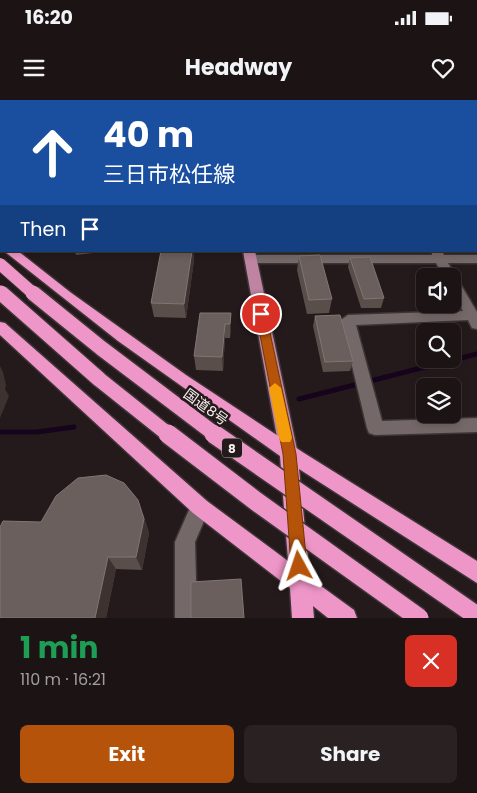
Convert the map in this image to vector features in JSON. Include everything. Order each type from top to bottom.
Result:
[{"type":"highway","name":"8","points":[[11,252],[72,301],[289,454]]},
{"type":"highway","name":"国道8号","points":[[0,264],[29,291],[164,399],[314,506],[477,616]]},
{"type":"highway","name":"8","points":[[0,292],[57,343],[204,462],[419,618]]},
{"type":"highway","points":[[0,327],[200,507],[346,618]]},
{"type":"highway","points":[[289,454],[477,573]]},
{"type":"highway","points":[[289,454],[303,618]]},
{"type":"main road","points":[[250,255],[289,454]]},
{"type":"street","points":[[250,255],[438,255],[477,260]]},
{"type":"street","points":[[438,255],[445,268]]},
{"type":"street","points":[[461,295],[475,319]]},
{"type":"street","points":[[475,319],[348,320],[375,428],[477,425]]},
{"type":"street","points":[[186,618],[185,542],[200,507]]},
{"type":"building","points":[[161,252],[192,252],[184,304],[151,303]]},
{"type":"building","points":[[320,255],[332,299],[309,300],[299,256]]},
{"type":"building","points":[[370,257],[384,298],[364,299],[350,258]]},
{"type":"building","points":[[200,313],[231,313],[230,324],[225,324],[222,357],[194,356]]},
{"type":"building","points":[[340,315],[353,361],[325,362],[315,316]]},
{"type":"building","points":[[106,475],[124,483],[138,500],[144,519],[136,557],[108,557],[95,618],[0,618],[0,527],[3,521],[41,522],[56,496],[78,478]]},
{"type":"building","points":[[241,579],[244,618],[191,618],[191,582]]},
{"type":"waterway","points":[[299,399],[477,354]]},
{"type":"waterway","points":[[0,432],[37,432],[74,427]]},
{"type":"slow traffic","points":[[275,388],[286,438]]},
{"type":"route","points":[[261,314],[289,454],[299,566]]}]
